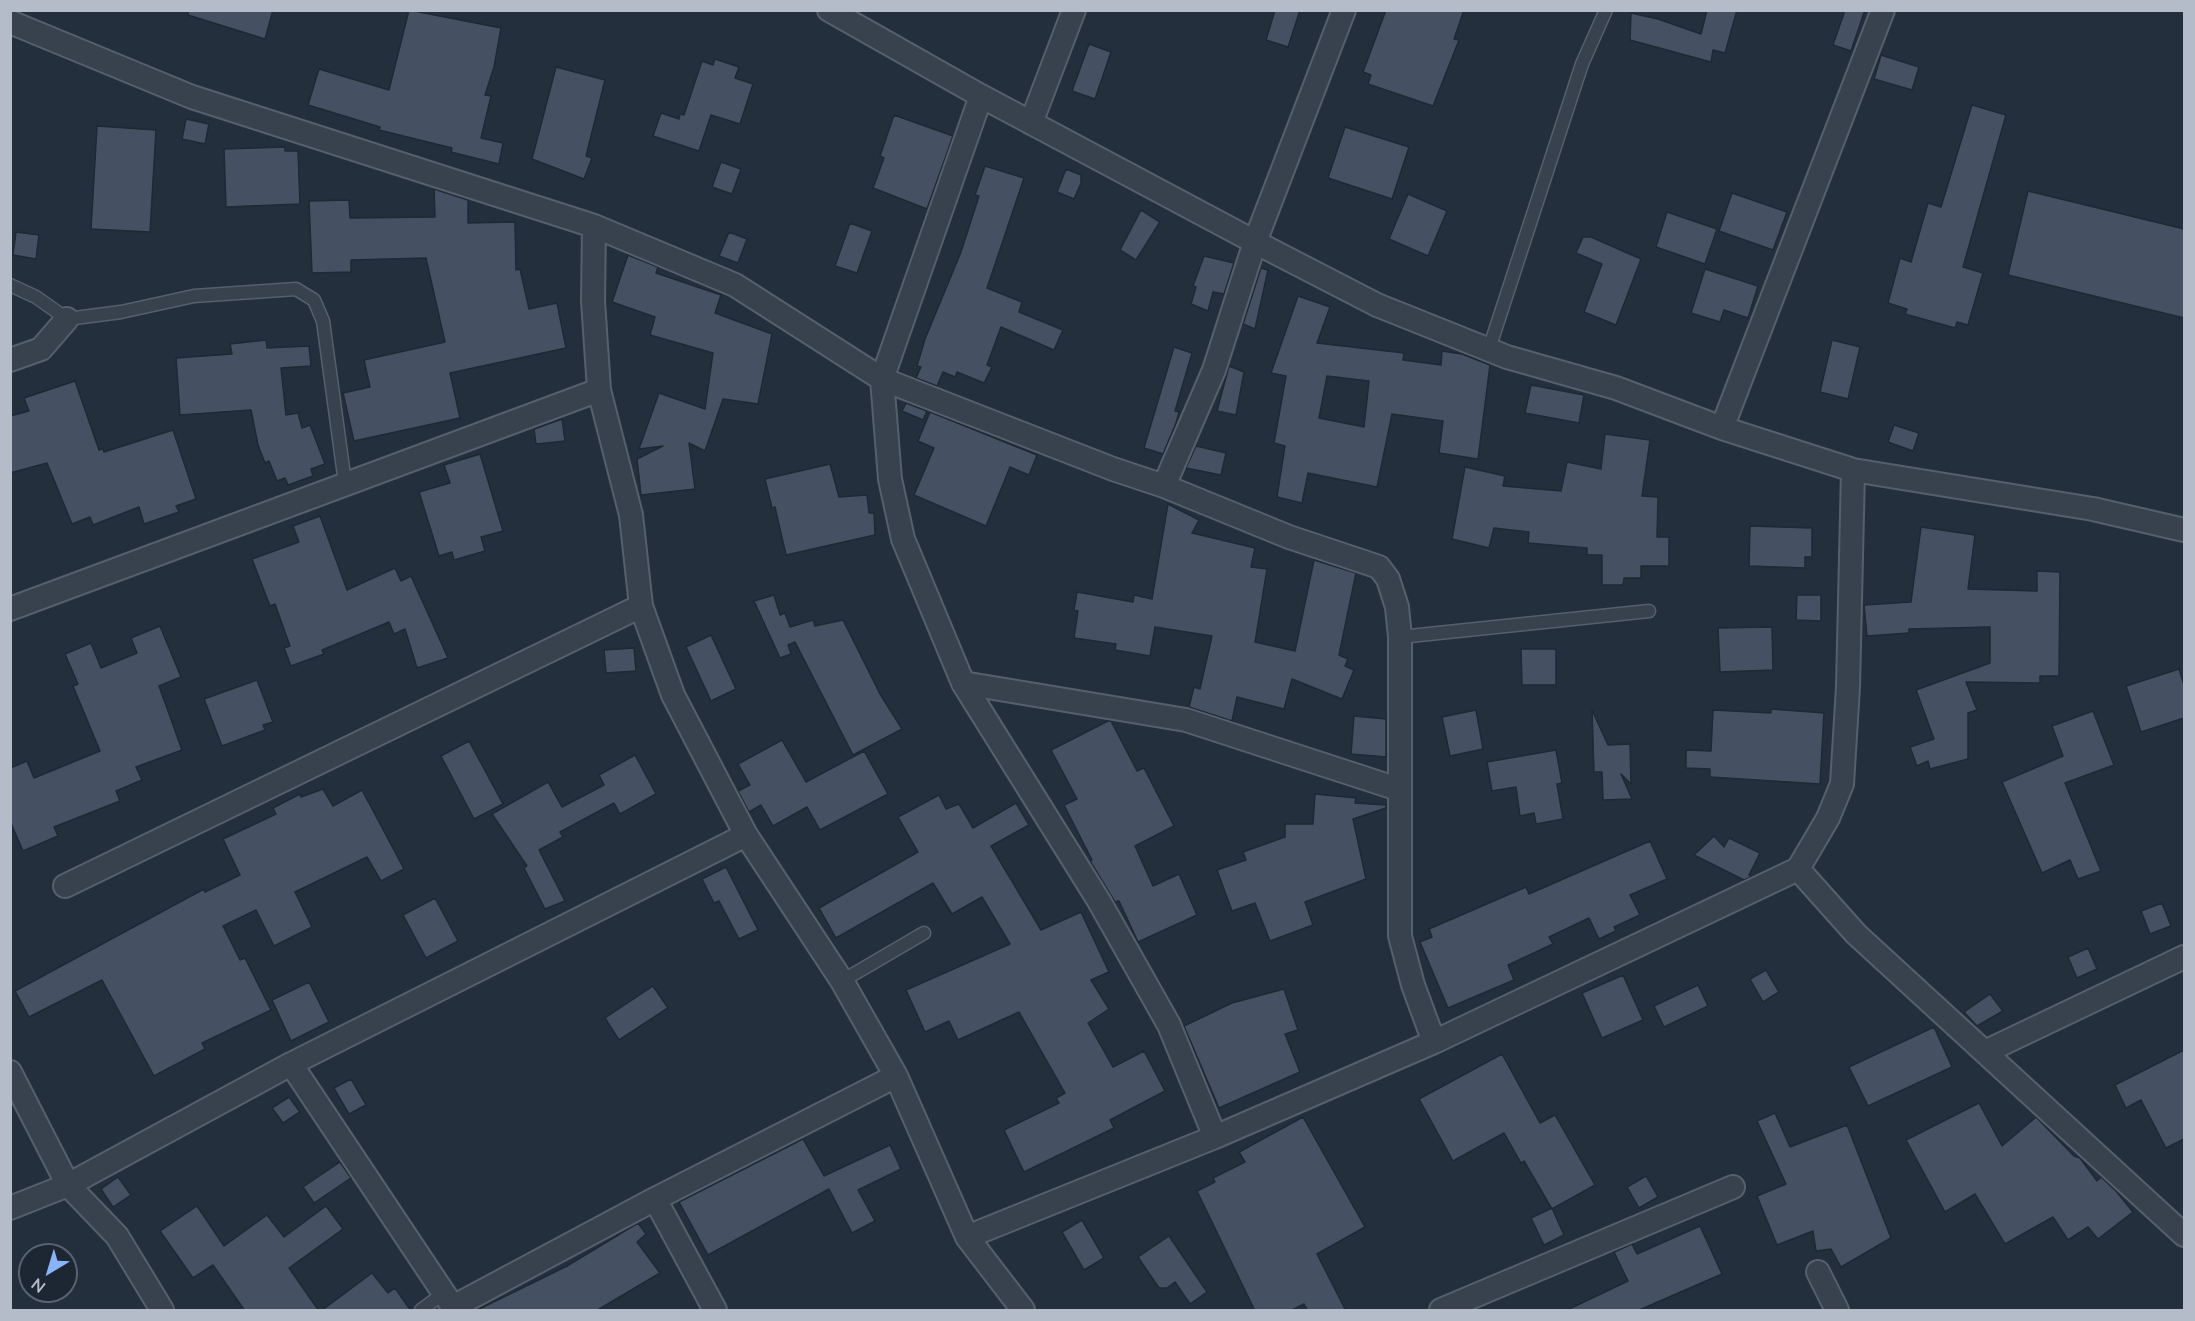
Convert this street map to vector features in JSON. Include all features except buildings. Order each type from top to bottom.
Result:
[{"type":"street","points":[[829,10],[1031,123],[1377,305],[1507,357],[1616,388],[1722,428],[1852,470],[2093,509],[2184,530]]},
{"type":"street","points":[[1031,123],[1074,10]]},
{"type":"street","points":[[1164,486],[1214,370],[1255,242],[1344,10]]},
{"type":"street","points":[[1722,428],[1883,10]]},
{"type":"street","points":[[10,22],[192,97],[594,226],[735,285],[882,379],[1113,469],[1164,486],[1289,537],[1378,567],[1388,579],[1397,607],[1400,637],[1398,789],[1400,936],[1413,985],[1434,1042]]},
{"type":"street","points":[[981,96],[882,379],[890,479],[903,539],[963,683],[1099,901],[1163,1015],[1215,1137]]},
{"type":"street","points":[[594,226],[593,301],[599,390],[631,515],[641,606],[673,695],[746,835],[842,981],[896,1077],[967,1237],[1023,1311]]},
{"type":"street","points":[[10,360],[41,349],[67,319]]},
{"type":"street","points":[[10,609],[599,390]]},
{"type":"street","points":[[967,1237],[1215,1137],[1434,1042],[1798,869],[1828,818],[1842,784],[1848,687],[1852,470]]},
{"type":"street","points":[[65,886],[641,606]]},
{"type":"street","points":[[963,683],[1186,720],[1398,789]]},
{"type":"street","points":[[10,1208],[68,1185],[291,1064],[746,835]]},
{"type":"street","points":[[1798,869],[1856,934],[2184,1235]]},
{"type":"street","points":[[1985,1052],[2184,957]]},
{"type":"street","points":[[291,1064],[450,1304],[896,1077]]},
{"type":"street","points":[[10,1072],[68,1185],[117,1236],[162,1311]]},
{"type":"street","points":[[1441,1311],[1733,1187]]},
{"type":"street","points":[[655,1199],[715,1311]]},
{"type":"street","points":[[1818,1272],[1837,1311]]},
{"type":"lane","points":[[1489,349],[1582,64],[1606,10]]},
{"type":"lane","points":[[10,285],[36,297],[67,319],[121,312],[194,296],[296,289],[314,300],[323,321],[345,483]]},
{"type":"lane","points":[[1400,637],[1649,611]]},
{"type":"lane","points":[[842,981],[924,933]]},
{"type":"lane","points":[[421,1311],[450,1304]]}]
